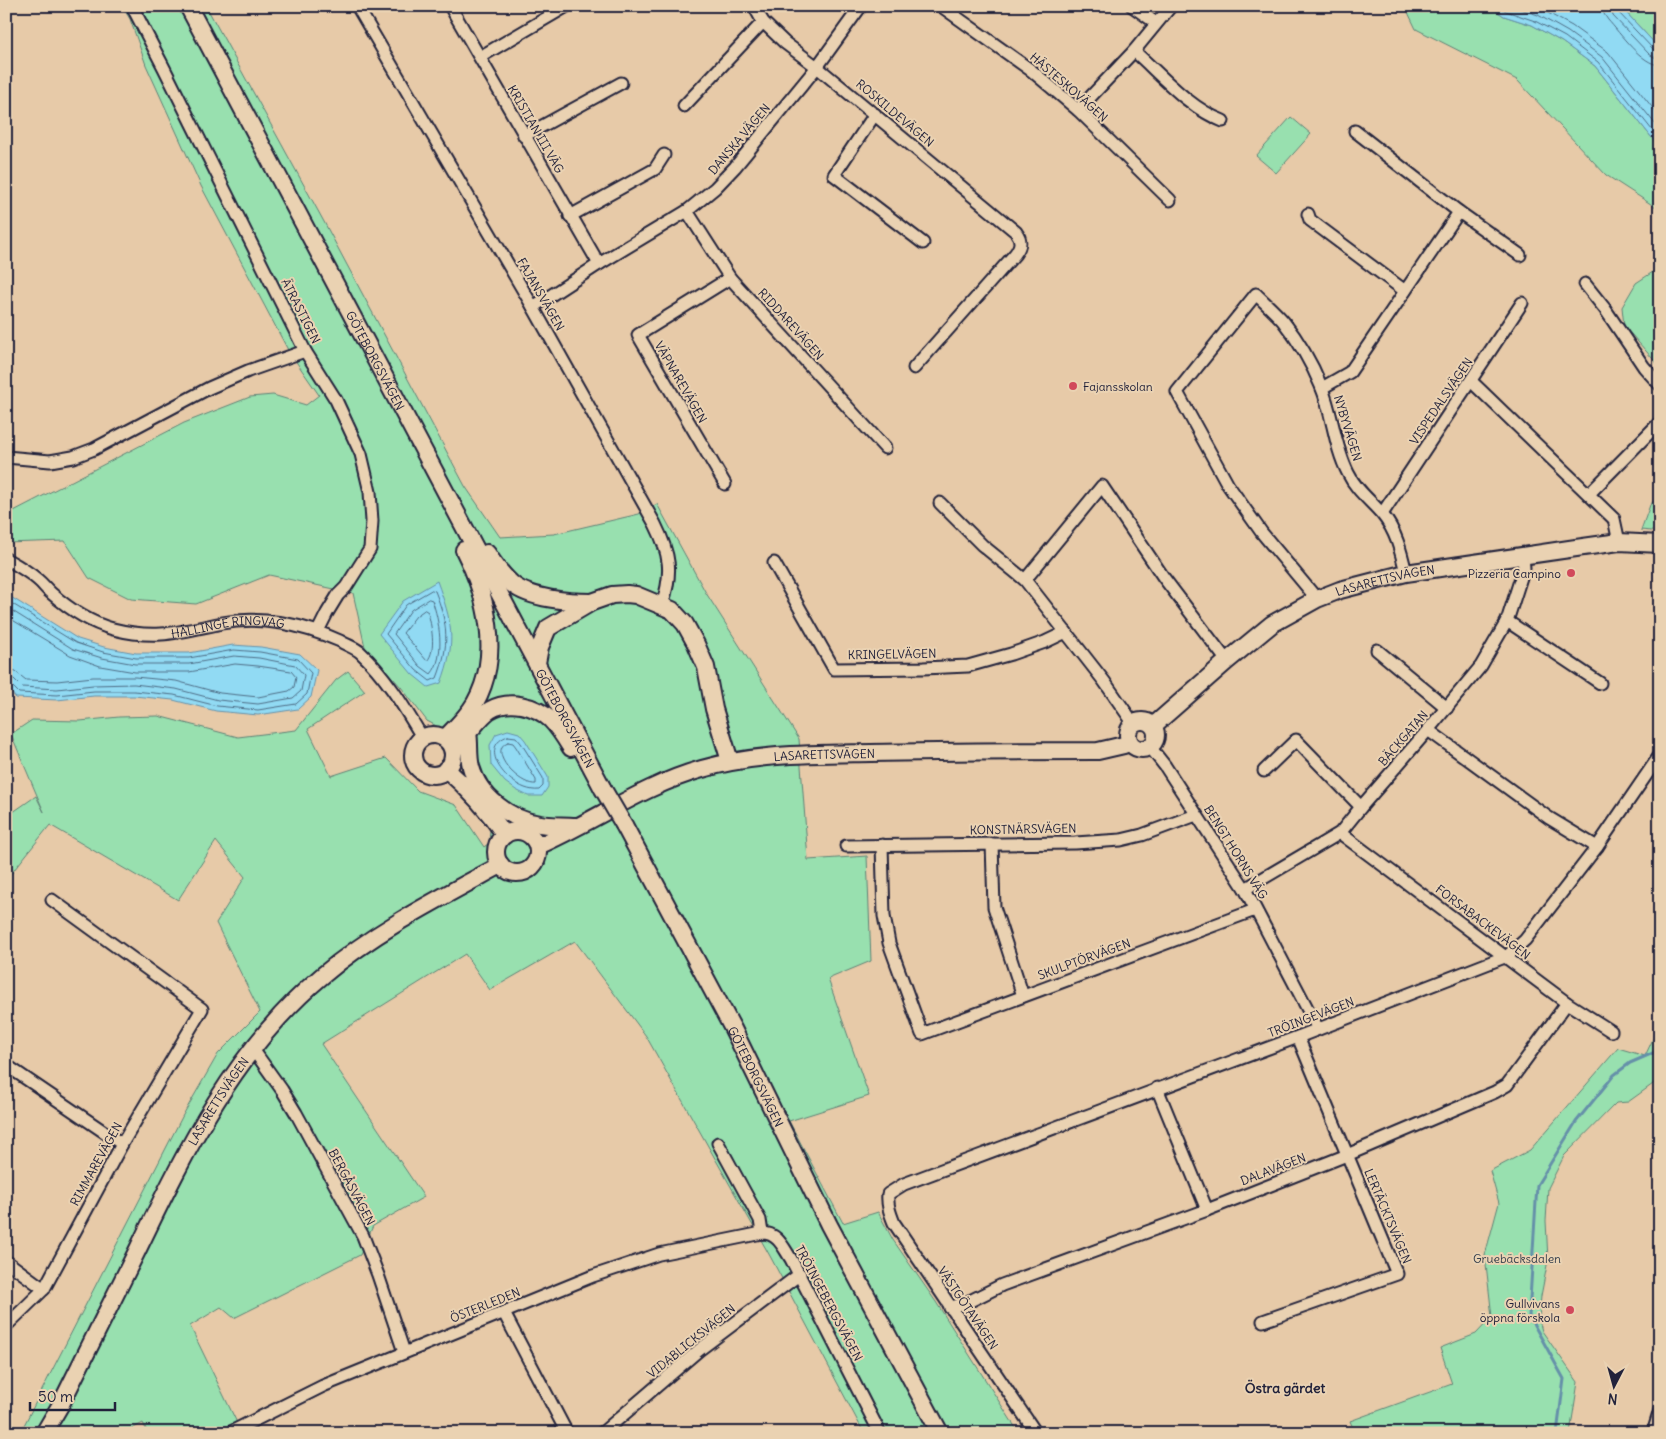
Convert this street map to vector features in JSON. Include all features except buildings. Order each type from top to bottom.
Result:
[{"type":"main road","name":"GÖTEBORGSVÄGEN","points":[[188,6],[537,663],[599,791],[619,827],[641,858],[733,1029],[828,1225],[940,1433]]},
{"type":"main road","points":[[407,420],[419,425],[479,540],[496,566],[513,585],[539,596],[567,602],[592,602]]},
{"type":"main road","points":[[436,475],[435,498],[479,581],[487,616],[489,640],[487,669],[479,695],[462,721],[445,738]]},
{"type":"main road","name":"LASARETTSVÄGEN","points":[[1153,726],[1272,624],[1317,599],[1340,590],[1406,573],[1619,542],[1660,544]]},
{"type":"main road","points":[[537,663],[540,647],[548,628],[592,602],[627,594],[672,610],[685,624],[706,667],[714,709],[730,761]]},
{"type":"main road","points":[[453,753],[445,738],[433,734],[422,737],[416,743],[413,750],[413,758],[415,765],[420,770],[430,774],[446,770],[450,765],[458,741],[484,714],[495,708],[513,704],[536,710],[550,719],[560,730],[599,791]]},
{"type":"main road","points":[[1145,722],[1153,726],[1156,736],[1150,747],[1138,749],[1129,742],[1128,732],[1134,724],[1145,722]]},
{"type":"main road","points":[[468,732],[471,745],[471,766],[478,782],[491,799],[505,810],[525,820],[545,825],[578,826]]},
{"type":"main road","name":"LASARETTSVÄGEN","points":[[538,846],[664,783],[700,769],[730,761],[758,757],[814,754],[1098,751],[1129,742]]},
{"type":"main road","points":[[446,770],[473,794],[494,818],[505,835]]},
{"type":"main road","points":[[514,831],[526,833],[533,838],[538,846],[537,859],[533,866],[526,871],[513,872],[501,865],[497,856],[499,842],[505,835],[514,831]]},
{"type":"main road","name":"LASARETTSVÄGEN","points":[[44,1433],[65,1396],[198,1131],[224,1087],[252,1048],[303,992],[355,950],[395,924],[501,865]]},
{"type":"street","name":"ÄTRASTIGEN","points":[[132,6],[305,351],[336,400],[361,454],[370,492],[372,522],[370,549],[346,587],[331,606],[318,631]]},
{"type":"street","name":"FAJANSVÄGEN","points":[[356,6],[533,307],[662,539],[670,567],[669,580],[662,605]]},
{"type":"street","name":"KRISTIAN III VÄG","points":[[450,6],[599,264]]},
{"type":"street","points":[[480,58],[567,6]]},
{"type":"street","name":"ROSKILDEVÄGEN","points":[[754,6],[763,22],[785,43],[875,114],[1016,232],[1020,240],[1015,254],[914,368]]},
{"type":"street","name":"DANSKA VÄGEN","points":[[533,307],[599,264],[687,211],[715,188],[735,167],[817,67],[861,6]]},
{"type":"street","name":"HÄSTESKOVÄGEN","points":[[941,6],[1032,71],[1078,110],[1170,200]]},
{"type":"street","points":[[1132,6],[1156,23]]},
{"type":"street","points":[[1078,110],[1134,51],[1171,6]]},
{"type":"street","points":[[684,106],[763,22]]},
{"type":"street","points":[[1134,51],[1196,106],[1208,115],[1223,121]]},
{"type":"street","points":[[524,136],[621,83]]},
{"type":"street","points":[[875,114],[834,175],[923,243]]},
{"type":"street","points":[[1355,131],[1459,212],[1520,255]]},
{"type":"street","points":[[570,216],[655,169],[664,154]]},
{"type":"street","name":"RIDDAREVÄGEN","points":[[687,211],[730,278],[885,448]]},
{"type":"street","points":[[1322,388],[1350,372],[1459,212]]},
{"type":"street","points":[[1308,214],[1310,220],[1405,291]]},
{"type":"street","name":"VÄPNAREVÄGEN","points":[[724,484],[638,335],[730,278]]},
{"type":"street","points":[[1585,284],[1605,309],[1644,368],[1660,385]]},
{"type":"street","name":"NYBYVÄGEN","points":[[1317,599],[1262,533],[1228,485],[1177,392],[1256,294],[1283,321],[1307,357],[1322,388],[1333,430],[1348,474],[1360,492],[1382,514],[1397,540],[1406,573]]},
{"type":"street","name":"VISPEDALSVÄGEN","points":[[1382,514],[1522,303]]},
{"type":"street","points":[[6,458],[50,461],[73,457],[94,449],[209,388],[248,371],[305,351]]},
{"type":"street","points":[[1471,381],[1614,519],[1619,542]]},
{"type":"street","points":[[1590,494],[1660,422]]},
{"type":"street","points":[[1025,580],[1102,486],[1164,578],[1227,661]]},
{"type":"street","points":[[940,503],[985,548],[1025,580],[1104,681],[1134,724]]},
{"type":"street","name":"BÄCKGATAN","points":[[1245,889],[1340,833],[1447,708],[1481,666],[1507,621],[1524,568],[1523,557]]},
{"type":"street","name":"HÄLLINGE RINGVÄG","points":[[6,559],[38,579],[61,600],[92,620],[132,633],[162,635],[191,631],[224,623],[256,621],[276,622],[318,631],[357,650],[371,663],[385,678],[422,737]]},
{"type":"street","name":"KRINGELVÄGEN","points":[[774,563],[834,669],[968,666],[1011,654],[1066,632]]},
{"type":"street","points":[[1507,621],[1600,683]]},
{"type":"street","points":[[1377,650],[1447,708]]},
{"type":"street","points":[[1428,730],[1549,818],[1597,847]]},
{"type":"street","points":[[1264,770],[1296,740],[1361,807]]},
{"type":"street","name":"BENGT HORNS VÄG","points":[[1150,747],[1165,766],[1245,889],[1318,1029]]},
{"type":"street","name":"TRÖINGEVÄGEN","points":[[888,1194],[904,1184],[1157,1088],[1298,1037],[1507,956],[1525,940],[1597,847],[1660,755]]},
{"type":"street","name":"KONSTNÄRSVÄGEN","points":[[846,846],[1121,840],[1142,835],[1196,815]]},
{"type":"street","name":"FORSABACKEVÄGEN","points":[[1340,833],[1568,1003],[1611,1031]]},
{"type":"street","points":[[992,844],[994,907],[1022,996]]},
{"type":"street","name":"SKULPTÖRVÄGEN","points":[[882,845],[884,916],[888,943],[922,1034],[1255,910]]},
{"type":"street","name":"RIMMAREVÄGEN","points":[[6,1326],[44,1289],[122,1144],[202,1009],[52,900]]},
{"type":"street","name":"DALAVÄGEN","points":[[950,1308],[972,1300],[1002,1285],[1207,1210],[1347,1155],[1495,1092],[1507,1085],[1568,1003]]},
{"type":"street","name":"LERTÄCKTSVÄGEN","points":[[1262,1322],[1397,1274],[1298,1037]]},
{"type":"street","name":"BERGÅSVÄGEN","points":[[252,1048],[292,1105],[370,1250],[404,1352]]},
{"type":"street","points":[[6,1065],[122,1144]]},
{"type":"street","points":[[1157,1088],[1207,1210]]},
{"type":"street","points":[[718,1143],[760,1220],[762,1232]]},
{"type":"street","name":"VÄSTGÖTAVÄGEN","points":[[888,1194],[894,1223],[1036,1433]]},
{"type":"street","name":"ÖSTERLEDEN","points":[[229,1433],[323,1386],[593,1276],[659,1254],[762,1232]]},
{"type":"street","name":"TRÖINGEBERGSVÄGEN","points":[[762,1232],[769,1233],[778,1239],[800,1274],[880,1433]]},
{"type":"street","points":[[6,1262],[44,1289]]},
{"type":"street","name":"VIDABLICKSVÄGEN","points":[[602,1433],[699,1350],[800,1274]]},
{"type":"street","points":[[504,1313],[567,1433]]},
{"type":"street","points":[[1653,1433],[1660,1410]]},
{"type":"green space","points":[[122,6],[206,6],[465,486],[500,537],[554,534],[639,514],[657,504],[706,593],[799,739],[808,860],[867,856],[871,961],[828,979],[869,1096],[789,1121],[843,1223],[878,1212],[893,1240],[936,1302],[1019,1433],[864,1433],[770,1256],[646,1036],[575,941],[490,990],[465,954],[321,1044],[424,1197],[373,1226],[360,1255],[234,1318],[221,1307],[190,1326],[242,1433],[148,1433],[143,1423],[124,1433],[20,1433],[183,1115],[218,1054],[260,1012],[216,923],[245,877],[216,841],[178,900],[50,825],[6,880],[6,817],[36,796],[44,812],[11,734],[32,720],[80,721],[158,716],[238,737],[296,730],[336,680],[348,671],[365,691],[308,729],[331,776],[386,758],[418,791],[456,805],[484,847],[489,843],[490,829],[460,765],[452,734],[427,721],[401,687],[365,647],[353,593],[269,575],[196,604],[131,599],[89,578],[65,541],[6,543],[6,515],[184,423],[250,397],[273,395],[306,405],[319,395],[288,350],[201,186],[146,65],[130,19]]},
{"type":"green space","points":[[1405,6],[1489,6],[1504,16],[1532,25],[1562,42],[1595,66],[1660,148],[1660,210],[1606,175],[1517,80],[1416,29]]},
{"type":"green space","points":[[1620,6],[1660,6],[1660,49]]},
{"type":"green space","points":[[1291,117],[1311,134],[1276,173],[1256,156]]},
{"type":"green space","points":[[1660,259],[1660,367],[1624,326],[1622,307],[1636,283],[1659,268]]},
{"type":"green space","points":[[1660,494],[1660,532],[1641,530],[1650,505]]},
{"type":"green space","name":"Gruebäcksdalen","points":[[1660,1024],[1660,1079],[1628,1102],[1616,1103],[1564,1156],[1548,1188],[1546,1221],[1548,1260],[1541,1296],[1539,1320],[1542,1331],[1578,1382],[1570,1433],[1355,1433],[1350,1421],[1452,1384],[1440,1348],[1476,1334],[1492,1317],[1485,1255],[1499,1203],[1490,1171],[1530,1150],[1618,1048],[1645,1056]]},
{"type":"water","points":[[1489,6],[1620,6],[1660,49],[1660,148],[1595,66],[1562,42],[1532,25],[1504,16]]},
{"type":"water","points":[[437,581],[449,620],[451,643],[441,683],[428,687],[412,674],[379,634],[403,601]]},
{"type":"water","points":[[6,594],[78,639],[104,647],[136,653],[189,653],[233,645],[261,647],[300,654],[317,670],[311,697],[298,709],[258,715],[216,711],[173,700],[134,696],[94,696],[57,700],[16,698],[6,687]]},
{"type":"water","points":[[508,730],[519,733],[525,740],[548,777],[548,787],[542,796],[528,796],[516,790],[505,782],[491,765],[490,745],[496,734]]},
{"type":"waterway","points":[[1557,1433],[1564,1379],[1529,1316],[1537,1185],[1576,1122],[1614,1075],[1630,1063],[1660,1050]]},
{"type":"place","name":"Fajansskolan","points":[[1073,386]]},
{"type":"place","name":"Pizzeria Campino","points":[[1571,573]]},
{"type":"place","name":"Gullvivans öppna förskola","points":[[1570,1310]]},
{"type":"district","name":"Östra gärdet","points":[[1285,1388]]}]
